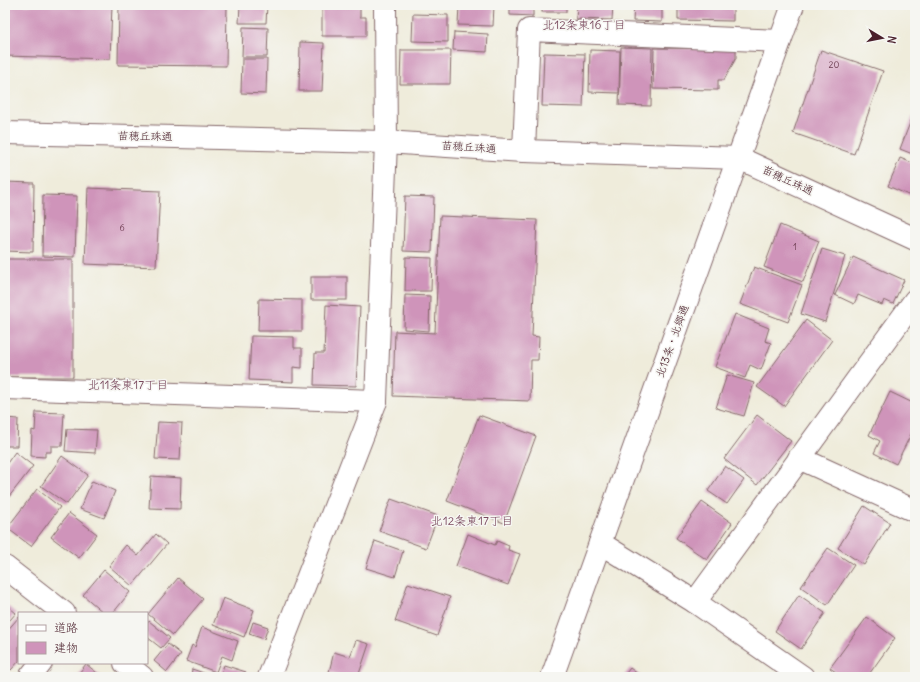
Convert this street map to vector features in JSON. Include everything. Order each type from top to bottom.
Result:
[{"type":"street","points":[[269,677],[376,401],[386,142],[384,5]]},
{"type":"street","name":"北13条・北郷通","points":[[552,677],[793,5]]},
{"type":"street","points":[[524,150],[529,30],[780,41]]},
{"type":"street","name":"苗穂丘珠通","points":[[5,133],[386,142],[524,150],[739,158],[915,239]]},
{"type":"street","points":[[695,602],[915,300]]},
{"type":"street","points":[[5,388],[376,401]]},
{"type":"street","points":[[799,458],[915,511]]},
{"type":"street","points":[[600,543],[695,602],[803,677]]},
{"type":"street","points":[[5,567],[63,612]]},
{"type":"street","points":[[30,677],[40,664]]},
{"type":"street","points":[[126,664],[142,677]]},
{"type":"building","points":[[5,5],[112,5],[110,59],[5,56]]},
{"type":"building","points":[[119,5],[227,5],[226,66],[118,65]]},
{"type":"building","points":[[240,5],[267,5],[266,23],[239,23]]},
{"type":"building","points":[[322,5],[360,5],[360,17],[366,17],[366,36],[322,36]]},
{"type":"building","points":[[459,5],[494,5],[493,26],[458,25]]},
{"type":"building","points":[[510,5],[533,5],[533,16],[510,15]]},
{"type":"building","points":[[542,5],[566,5],[566,12],[542,12]]},
{"type":"building","points":[[577,5],[613,5],[612,20],[576,19]]},
{"type":"building","points":[[634,5],[662,5],[662,22],[633,21]]},
{"type":"building","points":[[678,5],[733,5],[733,21],[678,20]]},
{"type":"building","points":[[413,14],[448,15],[448,42],[412,41]]},
{"type":"building","points":[[243,27],[268,28],[267,57],[242,57]]},
{"type":"building","points":[[454,32],[488,34],[487,52],[453,50]]},
{"type":"building","points":[[300,42],[324,43],[322,91],[299,91]]},
{"type":"building","points":[[621,47],[652,48],[651,106],[619,105]]},
{"type":"building","points":[[654,48],[736,49],[736,58],[724,80],[718,80],[718,90],[653,89]]},
{"type":"building","points":[[401,50],[451,50],[450,84],[400,84]]},
{"type":"building","points":[[590,50],[620,51],[619,93],[589,92]]},
{"type":"building","points":[[821,50],[883,71],[854,154],[793,133]]},
{"type":"building","points":[[544,53],[585,54],[583,107],[542,106]]},
{"type":"building","points":[[242,59],[267,59],[266,94],[241,93]]},
{"type":"building","points":[[913,115],[915,116],[915,155],[900,149]]},
{"type":"building","points":[[900,158],[915,164],[915,198],[888,186]]},
{"type":"building","points":[[5,182],[34,183],[33,252],[5,251]]},
{"type":"building","points":[[88,188],[160,191],[156,267],[85,264]]},
{"type":"building","points":[[43,195],[77,196],[75,257],[42,256]]},
{"type":"building","points":[[405,196],[434,197],[432,252],[403,251]]},
{"type":"building","points":[[440,216],[537,220],[532,336],[539,337],[538,360],[531,360],[530,401],[393,396],[395,331],[435,333]]},
{"type":"building","points":[[780,225],[819,241],[803,282],[764,267]]},
{"type":"building","points":[[822,249],[845,256],[825,322],[801,314]]},
{"type":"building","points":[[406,257],[432,258],[431,291],[405,291]]},
{"type":"building","points":[[853,257],[904,280],[893,304],[884,300],[882,305],[858,295],[854,304],[835,295]]},
{"type":"building","points":[[5,259],[73,259],[73,377],[5,377]]},
{"type":"building","points":[[754,267],[802,285],[788,322],[740,304]]},
{"type":"building","points":[[311,277],[347,277],[347,300],[311,300]]},
{"type":"building","points":[[405,295],[430,296],[429,331],[404,329]]},
{"type":"building","points":[[259,299],[302,300],[302,331],[258,331]]},
{"type":"building","points":[[326,305],[360,307],[356,386],[314,385],[315,353],[324,353]]},
{"type":"building","points":[[735,314],[769,328],[765,341],[771,343],[761,370],[750,365],[745,378],[715,367]]},
{"type":"building","points":[[806,320],[832,340],[784,406],[757,387]]},
{"type":"building","points":[[251,336],[294,337],[294,348],[302,348],[302,368],[293,367],[293,382],[249,380]]},
{"type":"building","points":[[727,375],[754,383],[744,416],[716,408]]},
{"type":"building","points":[[890,392],[915,404],[915,426],[896,464],[874,453],[880,441],[869,435]]},
{"type":"building","points":[[36,412],[64,413],[62,446],[51,446],[51,452],[45,452],[45,457],[31,456],[32,430],[35,431]]},
{"type":"building","points":[[479,415],[536,436],[504,523],[447,501]]},
{"type":"building","points":[[757,415],[791,441],[757,485],[724,459]]},
{"type":"building","points":[[5,418],[18,419],[17,446],[5,446]]},
{"type":"building","points":[[158,422],[182,423],[180,460],[155,459]]},
{"type":"building","points":[[67,429],[97,430],[95,453],[65,451]]},
{"type":"building","points":[[15,452],[33,466],[8,498],[5,495],[5,466]]},
{"type":"building","points":[[62,456],[88,475],[67,504],[41,486]]},
{"type":"building","points":[[725,466],[744,480],[727,504],[708,491]]},
{"type":"building","points":[[151,476],[181,478],[180,509],[149,508]]},
{"type":"building","points":[[92,481],[115,491],[104,518],[80,509]]},
{"type":"building","points":[[37,489],[60,507],[31,546],[7,528]]},
{"type":"building","points":[[391,499],[438,516],[426,548],[379,531]]},
{"type":"building","points":[[702,502],[732,523],[707,560],[676,538]]},
{"type":"building","points":[[864,506],[890,523],[864,565],[838,548]]},
{"type":"building","points":[[69,513],[97,534],[79,558],[51,537]]},
{"type":"building","points":[[156,534],[167,544],[132,586],[109,566],[126,545],[138,556]]},
{"type":"building","points":[[468,534],[495,545],[497,541],[509,546],[508,550],[520,554],[508,585],[456,566]]},
{"type":"building","points":[[375,541],[403,551],[395,577],[366,568]]},
{"type":"building","points":[[828,548],[854,565],[827,605],[801,587]]},
{"type":"building","points":[[104,570],[130,592],[114,612],[103,612],[83,595]]},
{"type":"building","points":[[178,578],[203,599],[173,635],[148,614]]},
{"type":"building","points":[[408,583],[450,597],[437,636],[395,621]]},
{"type":"building","points":[[799,595],[825,613],[801,649],[775,631]]},
{"type":"building","points":[[223,598],[254,610],[244,637],[213,625]]},
{"type":"building","points":[[5,604],[16,613],[5,626]]},
{"type":"building","points":[[867,617],[895,638],[867,677],[843,677],[830,668]]},
{"type":"building","points":[[18,618],[18,662],[11,670],[5,665],[5,633]]},
{"type":"building","points":[[149,621],[170,638],[161,648],[148,638]]},
{"type":"building","points":[[253,622],[268,627],[264,639],[249,634]]},
{"type":"building","points":[[202,627],[238,641],[232,660],[222,656],[216,672],[186,661],[192,645],[195,647]]},
{"type":"building","points":[[356,640],[369,644],[358,677],[346,677],[329,672],[334,652],[350,657]]},
{"type":"building","points":[[168,644],[181,654],[167,672],[154,661]]},
{"type":"building","points":[[86,664],[102,677],[76,677]]},
{"type":"building","points":[[224,665],[246,672],[244,677],[220,677]]},
{"type":"building","points":[[630,668],[642,677],[623,677]]},
{"type":"building","points":[[192,669],[215,677],[191,677]]},
{"type":"district","name":"北12条東16丁目","points":[[584,25]]},
{"type":"district","name":"北11条東17丁目","points":[[128,385]]},
{"type":"district","name":"北12条東17丁目","points":[[472,521]]}]
